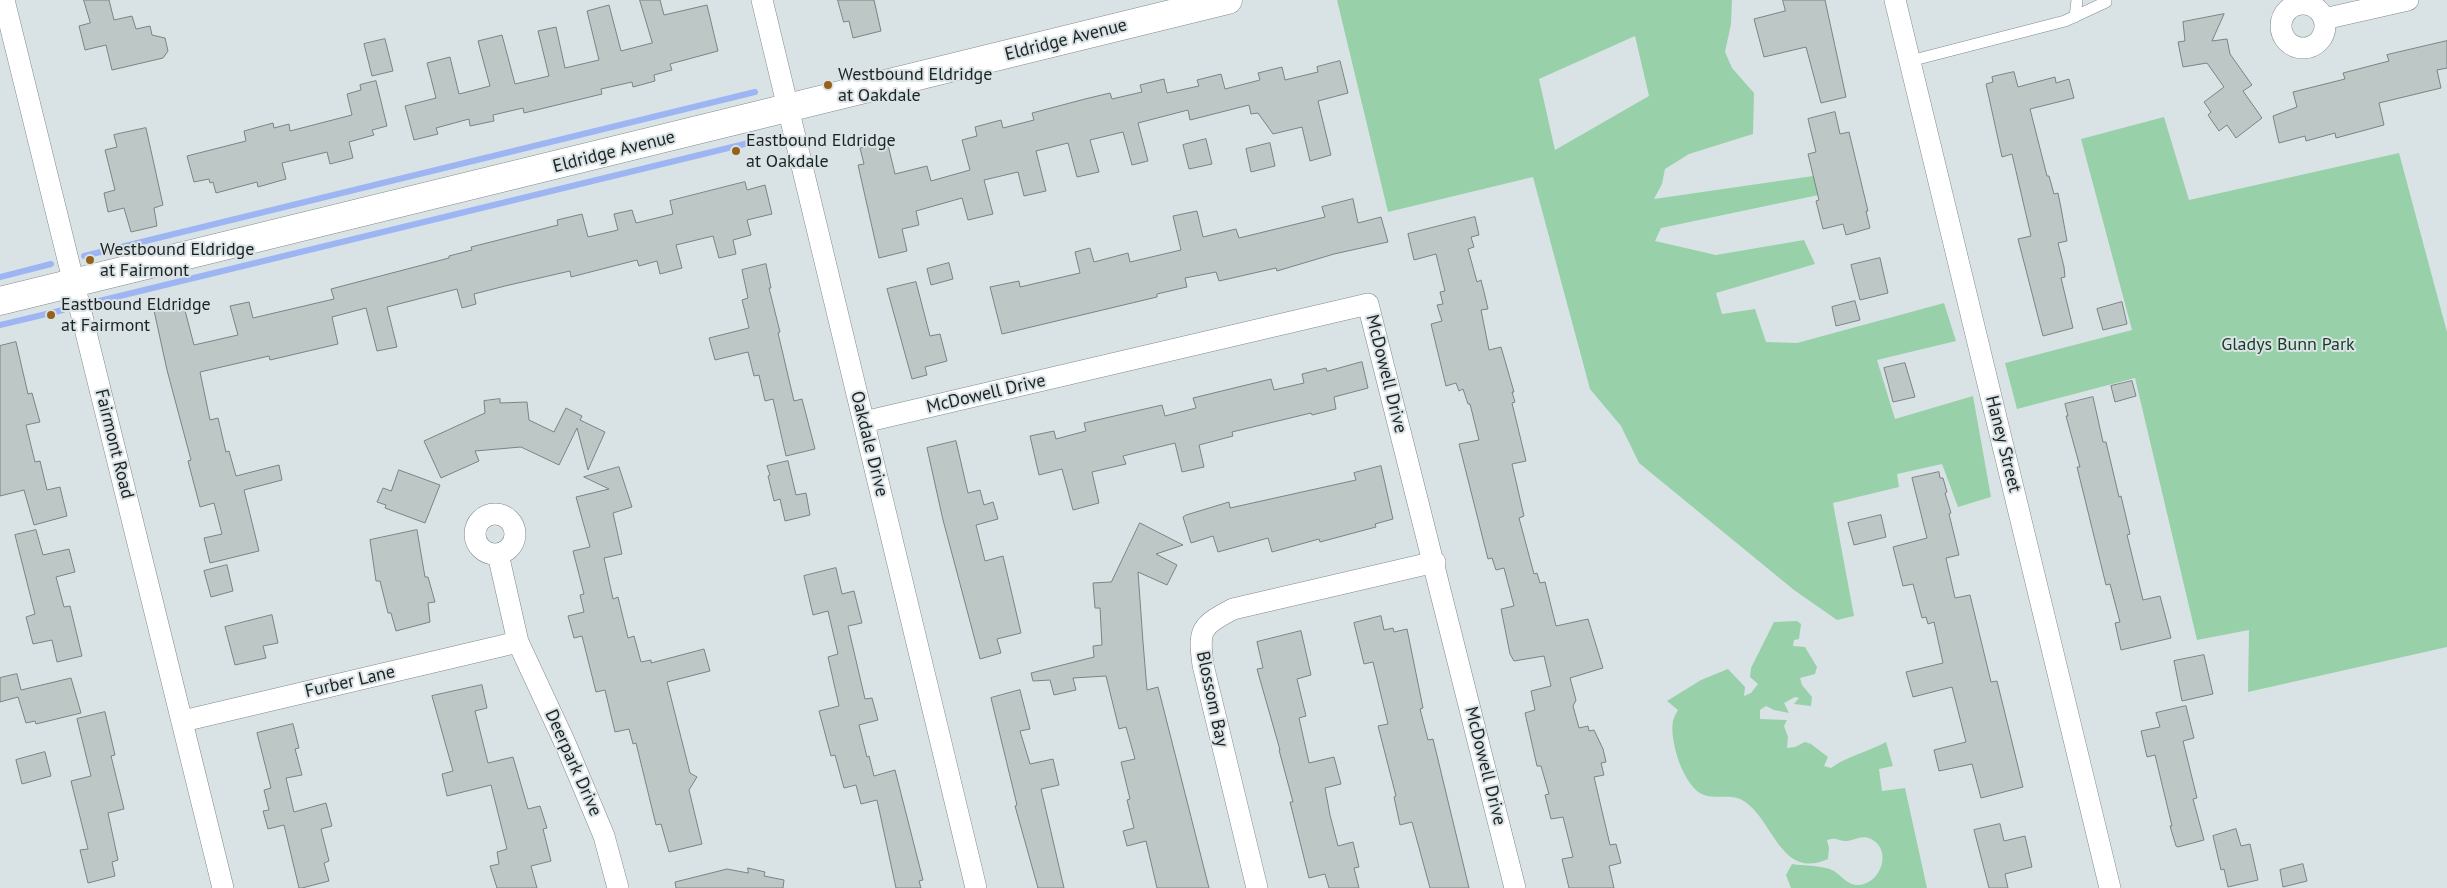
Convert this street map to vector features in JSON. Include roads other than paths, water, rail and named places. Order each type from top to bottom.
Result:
[{"type":"street","name":"Fairmont Road","points":[[4,0],[223,888]]},
{"type":"street","name":"Oakdale Drive","points":[[762,0],[976,888]]},
{"type":"street","name":"Eldridge Avenue","points":[[0,301],[1228,0]]},
{"type":"street","name":"Haney Street","points":[[1895,0],[2110,888]]},
{"type":"street","points":[[2324,19],[2408,0]]},
{"type":"street","name":"McDowell Drive","points":[[864,422],[1368,304],[1435,562],[1515,888]]},
{"type":"street","name":"Deerpark Drive","points":[[498,554],[518,642],[565,743],[604,836],[618,888]]},
{"type":"street","name":"Blossom Bay","points":[[1257,888],[1203,665],[1200,643],[1203,630],[1214,619],[1233,609],[1435,562]]},
{"type":"street","name":"Furber Lane","points":[[183,721],[518,642]]},
{"type":"lane","points":[[2075,17],[2077,0]]},
{"type":"lane","points":[[1910,61],[2075,17],[2106,0]]},
{"type":"waterway","points":[[84,256],[755,92]]},
{"type":"waterway","points":[[95,302],[761,140]]},
{"type":"waterway","points":[[0,277],[51,264]]},
{"type":"waterway","points":[[0,325],[63,310]]},
{"type":"place","name":"Westbound Eldridge at Oakdale","points":[[828,85]]},
{"type":"place","name":"Eastbound Eldridge at Oakdale","points":[[736,151]]},
{"type":"place","name":"Westbound Eldridge at Fairmont","points":[[90,260]]},
{"type":"place","name":"Eastbound Eldridge at Fairmont","points":[[51,315]]},
{"type":"park label","name":"Gladys Bunn Park","points":[[2288,345]]}]
